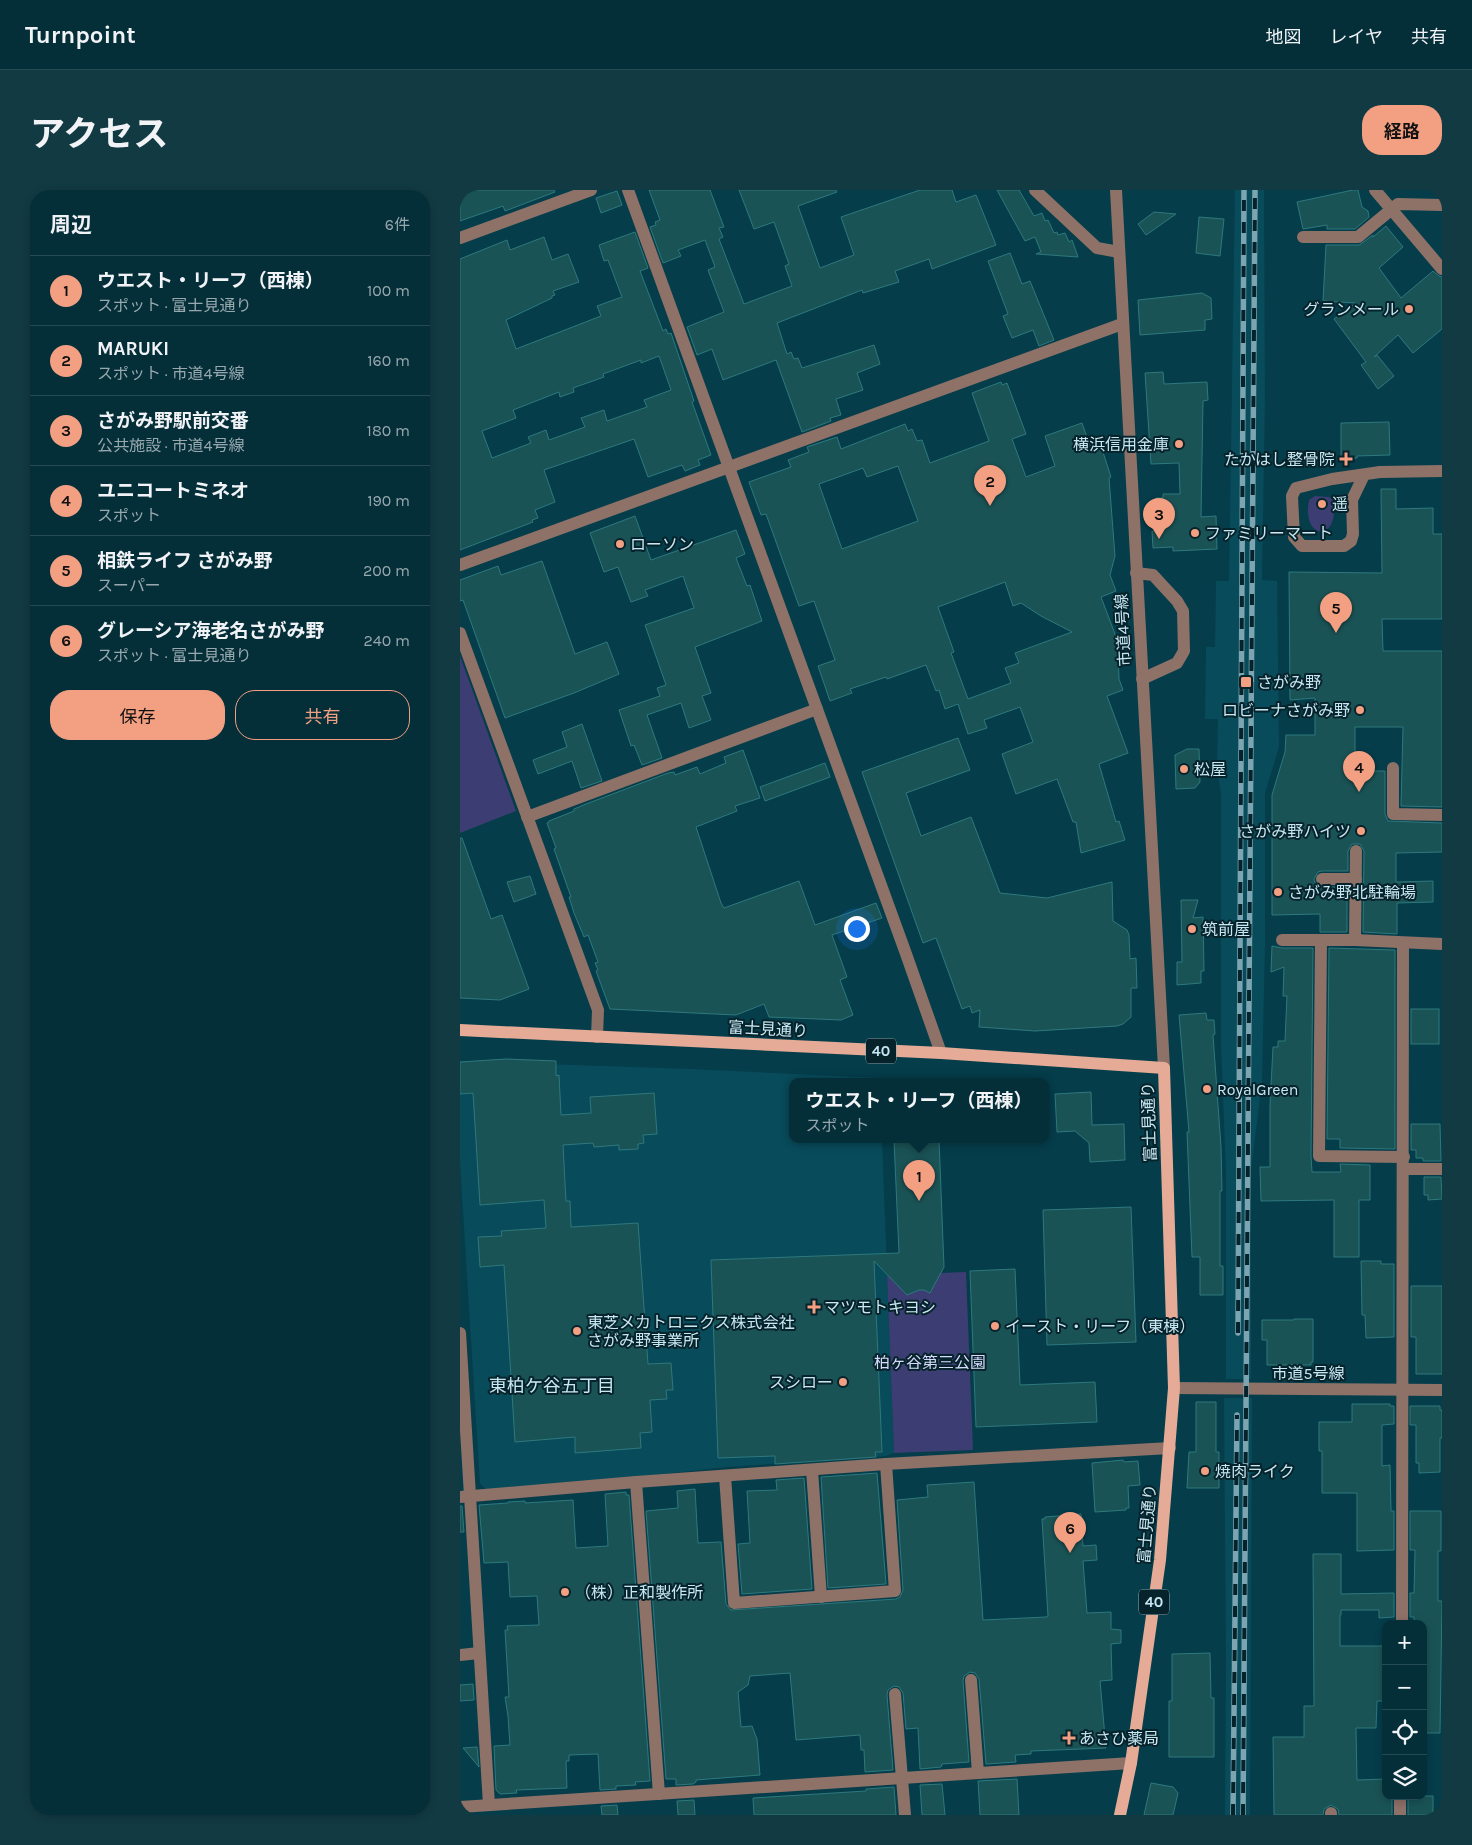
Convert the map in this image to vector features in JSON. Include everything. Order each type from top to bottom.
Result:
[{"type":"main road","name":"富士見通り","points":[[460,1030],[941,1053],[1164,1068],[1174,1388],[1160,1560],[1131,1763],[1120,1815]]},
{"type":"street","points":[[460,238],[591,190]]},
{"type":"street","points":[[628,190],[941,1053]]},
{"type":"street","points":[[1035,190],[1096,248],[1119,252]]},
{"type":"street","name":"市道4号線","points":[[1116,190],[1164,1068]]},
{"type":"street","points":[[1375,190],[1442,269]]},
{"type":"street","points":[[1303,237],[1358,237],[1398,204],[1442,205]]},
{"type":"street","points":[[460,565],[1122,324]]},
{"type":"street","points":[[1364,476],[1352,500],[1353,534],[1351,541],[1344,546],[1302,546],[1294,537],[1292,496],[1296,488],[1332,479],[1392,471],[1442,471]]},
{"type":"street","points":[[1136,573],[1153,574],[1177,601],[1183,611],[1184,651],[1177,663],[1142,679]]},
{"type":"street","points":[[460,633],[598,1010],[597,1038]]},
{"type":"street","points":[[527,817],[817,709]]},
{"type":"street","points":[[1393,768],[1393,814],[1442,814]]},
{"type":"street","points":[[1355,940],[1356,850]]},
{"type":"street","points":[[1322,879],[1356,879]]},
{"type":"street","points":[[1282,940],[1355,940],[1442,944]]},
{"type":"street","points":[[1321,940],[1319,1156],[1404,1163],[1442,1169]]},
{"type":"street","points":[[1402,1620],[1403,943]]},
{"type":"street","points":[[460,1333],[465,1497],[479,1654],[489,1805]]},
{"type":"street","name":"市道5号線","points":[[1174,1388],[1442,1390]]},
{"type":"street","points":[[465,1497],[636,1482],[886,1464],[1170,1448]]},
{"type":"street","points":[[725,1476],[734,1603],[821,1597],[894,1591],[886,1464]]},
{"type":"street","points":[[812,1470],[821,1597]]},
{"type":"street","points":[[636,1482],[660,1794]]},
{"type":"street","points":[[460,1655],[479,1654]]},
{"type":"street","points":[[971,1680],[978,1773]]},
{"type":"street","points":[[895,1694],[904,1815]]},
{"type":"street","points":[[460,1808],[1131,1763]]},
{"type":"street","points":[[1400,1800],[1400,1815]]},
{"type":"shaded area","points":[[1235,190],[1264,190],[1265,398],[1262,580],[1277,581],[1279,747],[1265,793],[1265,944],[1262,1082],[1251,1170],[1251,1379],[1226,1379],[1226,1174],[1221,1044],[1221,794],[1217,769],[1218,719],[1205,719],[1206,647],[1215,647],[1216,581],[1229,581]]},
{"type":"shaded area","points":[[460,1061],[880,1078],[789,1078],[789,1143],[882,1143],[894,1453],[886,1456],[726,1467],[637,1477],[486,1489],[480,1484],[460,1163]]},
{"type":"shaded area","points":[[1224,1398],[1252,1398],[1250,1815],[1225,1815]]},
{"type":"green space","points":[[1315,496],[1329,497],[1333,500],[1334,514],[1331,524],[1327,530],[1321,532],[1315,530],[1310,524],[1308,514],[1309,500]]},
{"type":"green space","points":[[460,656],[516,811],[460,833]]},
{"type":"green space","name":"柏ヶ谷第三公園","points":[[966,1272],[973,1450],[894,1453],[887,1275]]},
{"type":"building","points":[[460,190],[554,190],[555,192],[505,211],[503,206],[460,221]]},
{"type":"building","points":[[649,190],[710,190],[724,227],[719,228],[723,237],[719,239],[744,304],[792,286],[785,266],[789,264],[774,222],[754,229],[739,190],[836,190],[837,192],[798,206],[820,268],[854,255],[841,217],[920,190],[952,190],[956,202],[976,195],[996,245],[932,269],[929,259],[895,271],[899,282],[863,293],[862,290],[777,323],[787,354],[791,352],[794,359],[798,358],[802,368],[874,345],[880,364],[857,373],[863,390],[836,399],[841,415],[830,418],[831,421],[802,432],[776,360],[723,380],[712,349],[697,355],[687,327],[724,312],[708,270],[715,267],[705,240],[678,250],[681,256],[663,263],[650,227],[656,225],[655,222],[660,220]]},
{"type":"building","points":[[997,190],[1019,190],[1034,216],[1042,213],[1045,221],[1048,220],[1054,233],[1057,232],[1058,235],[1065,233],[1069,242],[1072,240],[1078,257],[1036,254],[1041,252],[1035,237],[1025,241]]},
{"type":"building","points":[[1358,190],[1362,207],[1368,211],[1369,217],[1355,229],[1327,229],[1327,225],[1303,229],[1297,202]]},
{"type":"building","points":[[617,191],[622,205],[601,213],[596,198]]},
{"type":"building","points":[[1154,212],[1176,214],[1146,235],[1138,224]]},
{"type":"building","points":[[1199,217],[1224,219],[1220,256],[1196,253]]},
{"type":"building","points":[[1386,226],[1403,247],[1379,268],[1401,298],[1433,271],[1442,277],[1442,329],[1413,353],[1398,335],[1374,357],[1377,355],[1394,376],[1378,389],[1361,365],[1366,362],[1334,319],[1356,303],[1323,301],[1326,245],[1359,245],[1373,235],[1373,237]]},
{"type":"building","points":[[635,232],[648,268],[640,271],[663,331],[666,329],[668,334],[671,333],[694,401],[692,402],[711,455],[698,460],[700,465],[685,471],[682,465],[648,477],[634,439],[544,470],[555,502],[535,510],[538,518],[532,520],[533,522],[460,550],[460,259],[507,240],[510,250],[544,237],[552,260],[568,254],[579,282],[553,291],[555,295],[552,298],[506,320],[516,349],[601,316],[597,306],[622,297],[608,260],[604,261],[599,245]],"holes":[[[659,356],[671,390],[644,400],[647,407],[607,421],[604,410],[581,418],[585,427],[549,440],[546,430],[528,437],[531,443],[492,458],[482,431],[516,418],[513,410],[559,392],[560,397],[574,392],[573,388],[604,377],[603,374],[641,360],[641,363]]]},
{"type":"building","points":[[1010,253],[1022,284],[1030,281],[1054,340],[1039,346],[1033,330],[1012,338],[1003,316],[1008,314],[988,261]]},
{"type":"building","points":[[1202,293],[1211,298],[1212,319],[1205,320],[1205,330],[1140,335],[1138,300]]},
{"type":"building","points":[[1163,372],[1164,384],[1207,382],[1208,400],[1203,401],[1201,517],[1216,516],[1217,549],[1173,551],[1173,547],[1153,548],[1152,531],[1157,531],[1156,498],[1163,498],[1163,494],[1180,494],[1179,463],[1151,464],[1145,373]]},
{"type":"building","points":[[1001,382],[1002,385],[1007,383],[1026,434],[1012,439],[1026,477],[1055,466],[1045,436],[1082,423],[1092,452],[1102,449],[1111,477],[1109,478],[1115,556],[1110,575],[1116,591],[1101,597],[1121,650],[1118,651],[1119,679],[1123,690],[1107,696],[1128,753],[1099,764],[1116,822],[1119,821],[1125,840],[1081,853],[1076,822],[1073,822],[1057,779],[1016,794],[1002,754],[1033,742],[1020,707],[984,720],[987,728],[968,734],[958,704],[945,709],[939,690],[936,691],[926,665],[887,679],[886,677],[850,689],[852,693],[830,701],[818,666],[835,660],[814,601],[799,606],[766,514],[761,515],[749,482],[791,467],[788,460],[809,452],[807,447],[837,437],[841,449],[905,424],[908,431],[912,429],[917,441],[922,440],[930,463],[989,441],[972,393]],"holes":[[[898,466],[918,521],[842,549],[819,484],[863,468],[867,477]],[[1005,582],[1013,606],[1021,603],[1072,632],[1015,653],[1019,663],[1005,668],[1011,683],[968,699],[951,653],[954,652],[938,607]]]},
{"type":"building","points":[[1389,422],[1390,455],[1357,456],[1357,458],[1341,459],[1341,423]]},
{"type":"building","points":[[1381,489],[1396,489],[1396,509],[1433,508],[1433,534],[1442,534],[1442,619],[1382,619],[1383,651],[1442,651],[1442,807],[1401,806],[1403,727],[1355,727],[1355,771],[1385,771],[1385,814],[1388,821],[1442,823],[1442,852],[1396,853],[1396,882],[1433,881],[1433,902],[1397,903],[1397,934],[1363,932],[1364,851],[1360,844],[1352,844],[1348,851],[1348,871],[1322,871],[1318,872],[1314,879],[1315,883],[1322,887],[1347,887],[1347,932],[1320,932],[1320,914],[1272,915],[1272,795],[1285,752],[1286,735],[1315,735],[1315,698],[1290,700],[1289,572],[1382,573]]},
{"type":"building","points":[[635,516],[651,560],[736,530],[745,554],[736,558],[747,586],[750,585],[762,621],[695,647],[711,693],[702,696],[711,720],[689,728],[681,703],[647,715],[662,758],[642,765],[634,745],[631,746],[619,710],[660,696],[657,688],[666,685],[645,625],[694,608],[683,576],[645,590],[648,596],[631,602],[618,567],[604,572],[590,533]]},
{"type":"building","points":[[542,561],[575,654],[607,642],[619,674],[574,693],[505,718],[463,600],[460,601],[460,580],[498,566],[501,575]]},
{"type":"building","points":[[582,724],[602,781],[581,788],[572,761],[538,774],[533,760],[567,747],[562,732]]},
{"type":"building","points":[[958,738],[970,770],[906,793],[921,836],[971,817],[1000,893],[1047,898],[1112,882],[1113,921],[1127,930],[1130,959],[1136,958],[1137,988],[1131,988],[1131,1017],[1123,1024],[1117,1026],[1035,1031],[979,1027],[980,1010],[972,1013],[970,1006],[962,1009],[936,938],[923,943],[862,772]]},
{"type":"building","points":[[1187,749],[1199,749],[1200,782],[1195,788],[1176,789],[1175,755]]},
{"type":"building","points":[[743,750],[760,798],[735,806],[737,811],[696,827],[721,903],[724,908],[799,881],[815,925],[876,903],[882,918],[832,935],[847,977],[840,980],[853,1015],[841,1020],[769,1017],[764,1004],[736,1015],[610,1009],[596,971],[598,970],[595,963],[598,962],[588,935],[584,937],[574,913],[569,897],[571,897],[547,823],[586,804],[668,773],[674,772],[675,775],[697,767],[700,774],[726,763],[724,757]]},
{"type":"building","points":[[825,763],[830,777],[765,801],[760,787]]},
{"type":"building","points":[[460,838],[462,838],[491,919],[502,915],[529,989],[500,1000],[460,998]]},
{"type":"building","points":[[530,876],[536,894],[514,902],[507,882]]},
{"type":"building","points":[[1181,900],[1198,900],[1193,918],[1203,917],[1204,971],[1201,971],[1201,983],[1177,985],[1177,962],[1182,962]]},
{"type":"building","points":[[1272,946],[1282,948],[1313,948],[1312,1172],[1341,1172],[1340,1164],[1370,1165],[1370,1200],[1359,1200],[1359,1257],[1334,1257],[1334,1200],[1261,1201],[1260,1167],[1270,1167],[1270,1105],[1273,1047],[1278,1047],[1278,1041],[1285,1041],[1287,996],[1283,996],[1284,967],[1271,972]]},
{"type":"building","points":[[1329,948],[1395,950],[1395,1149],[1340,1148],[1340,1139],[1327,1139]]},
{"type":"building","points":[[1411,1009],[1439,1009],[1439,1044],[1411,1044]]},
{"type":"building","points":[[1206,1013],[1207,1020],[1214,1020],[1215,1034],[1213,1035],[1221,1147],[1220,1266],[1223,1266],[1223,1295],[1200,1295],[1200,1257],[1192,1257],[1187,1132],[1189,1132],[1179,1015]]},
{"type":"building","points":[[506,1059],[556,1061],[556,1076],[559,1075],[561,1115],[591,1113],[590,1097],[654,1093],[657,1134],[643,1135],[644,1143],[638,1144],[638,1149],[619,1150],[619,1145],[594,1147],[593,1143],[563,1145],[566,1201],[570,1201],[571,1227],[638,1223],[648,1364],[671,1363],[673,1390],[666,1390],[667,1399],[650,1400],[652,1432],[640,1433],[641,1448],[575,1453],[575,1437],[515,1442],[504,1265],[480,1267],[478,1237],[502,1236],[501,1231],[546,1228],[544,1200],[480,1205],[473,1093],[460,1094],[460,1062]]},
{"type":"building","points":[[1091,1092],[1092,1125],[1124,1124],[1125,1160],[1090,1162],[1089,1143],[1075,1131],[1057,1132],[1055,1094]]},
{"type":"building","points":[[1411,1124],[1440,1124],[1441,1161],[1423,1161],[1423,1158],[1416,1158],[1416,1150],[1411,1150]]},
{"type":"building","points":[[894,1143],[939,1143],[944,1267],[930,1293],[919,1290],[907,1295],[874,1261],[882,1452],[875,1452],[876,1457],[775,1464],[775,1456],[718,1458],[711,1260],[899,1253]]},
{"type":"building","points":[[1424,1177],[1441,1177],[1442,1199],[1428,1200],[1428,1195],[1424,1195]]},
{"type":"building","points":[[1131,1207],[1136,1342],[1047,1345],[1043,1210]]},
{"type":"building","points":[[1361,1261],[1381,1261],[1381,1264],[1394,1264],[1394,1337],[1366,1338],[1365,1315],[1362,1315]]},
{"type":"building","name":"イースト・リーフ（東棟）","points":[[1015,1269],[1020,1385],[1095,1382],[1097,1422],[976,1427],[970,1271]]},
{"type":"building","points":[[1411,1286],[1442,1286],[1442,1374],[1416,1374],[1416,1337],[1411,1337]]},
{"type":"building","points":[[1313,1319],[1313,1362],[1311,1362],[1311,1365],[1267,1365],[1267,1340],[1262,1340],[1262,1320]]},
{"type":"building","points":[[1196,1402],[1216,1402],[1216,1452],[1219,1452],[1219,1488],[1187,1488],[1189,1452],[1196,1452]]},
{"type":"building","points":[[1352,1404],[1390,1404],[1390,1406],[1394,1406],[1394,1424],[1382,1425],[1382,1466],[1390,1465],[1391,1511],[1394,1511],[1394,1550],[1357,1551],[1357,1493],[1322,1493],[1322,1451],[1319,1451],[1319,1422],[1352,1422]]},
{"type":"building","points":[[1410,1406],[1440,1406],[1440,1410],[1442,1410],[1440,1472],[1419,1473],[1419,1463],[1416,1463],[1416,1425],[1410,1425]]},
{"type":"building","points":[[1123,1460],[1124,1462],[1138,1461],[1140,1485],[1128,1486],[1129,1508],[1126,1508],[1126,1510],[1095,1512],[1092,1463]]},
{"type":"building","points":[[877,1473],[886,1584],[828,1588],[821,1477]]},
{"type":"building","points":[[804,1478],[812,1589],[742,1594],[738,1544],[750,1543],[747,1491],[777,1490],[776,1480]]},
{"type":"building","points":[[974,1482],[983,1620],[1048,1616],[1042,1519],[1045,1519],[1045,1517],[1081,1514],[1083,1546],[1096,1545],[1097,1560],[1083,1561],[1087,1613],[1111,1612],[1111,1629],[1121,1630],[1121,1643],[1111,1644],[1112,1680],[1100,1681],[1106,1748],[1031,1751],[1031,1754],[1015,1755],[1016,1762],[986,1764],[979,1679],[975,1673],[970,1672],[964,1676],[963,1681],[969,1762],[942,1764],[941,1767],[920,1769],[918,1728],[906,1729],[903,1693],[899,1687],[894,1686],[888,1690],[887,1695],[893,1770],[865,1772],[864,1750],[861,1750],[860,1735],[796,1740],[790,1673],[750,1676],[748,1685],[738,1692],[741,1727],[752,1726],[757,1739],[760,1775],[696,1780],[693,1784],[676,1785],[676,1779],[666,1779],[646,1511],[678,1508],[677,1491],[695,1489],[698,1543],[721,1542],[726,1604],[731,1610],[896,1599],[900,1597],[903,1590],[897,1500],[928,1497],[927,1485]]},
{"type":"building","points":[[626,1492],[626,1495],[629,1495],[650,1781],[635,1782],[636,1785],[616,1786],[616,1789],[600,1790],[598,1754],[569,1755],[569,1761],[566,1761],[567,1788],[516,1790],[517,1793],[500,1794],[496,1790],[494,1746],[510,1745],[505,1697],[509,1697],[505,1630],[508,1630],[507,1626],[539,1625],[537,1596],[510,1597],[508,1562],[484,1563],[479,1505],[525,1501],[525,1503],[573,1500],[576,1548],[608,1546],[605,1494]]},
{"type":"building","points":[[460,1506],[462,1506],[464,1532],[460,1532]]},
{"type":"building","points":[[1410,1511],[1441,1511],[1441,1551],[1438,1551],[1438,1601],[1442,1601],[1440,1733],[1427,1733],[1427,1620],[1414,1620],[1414,1617],[1410,1617],[1410,1593],[1414,1593],[1415,1550],[1410,1550]]},
{"type":"building","points":[[1313,1554],[1341,1554],[1341,1594],[1394,1593],[1394,1617],[1379,1618],[1379,1610],[1341,1610],[1340,1615],[1340,1646],[1382,1646],[1382,1701],[1377,1701],[1376,1728],[1356,1728],[1357,1780],[1382,1779],[1382,1800],[1392,1800],[1392,1815],[1339,1815],[1338,1809],[1331,1805],[1324,1809],[1323,1815],[1274,1815],[1273,1737],[1304,1737],[1304,1706],[1314,1706]]},
{"type":"building","points":[[1210,1653],[1211,1698],[1214,1698],[1214,1757],[1169,1757],[1169,1701],[1172,1701],[1172,1654]]},
{"type":"building","points":[[473,1684],[474,1700],[460,1701],[460,1685]]},
{"type":"building","points":[[477,1747],[479,1767],[463,1748]]},
{"type":"building","points":[[1017,1779],[1019,1815],[980,1815],[978,1781]]},
{"type":"building","points":[[1151,1783],[1173,1787],[1178,1793],[1173,1815],[1144,1815]]},
{"type":"building","points":[[942,1784],[945,1815],[922,1815],[920,1785]]},
{"type":"building","points":[[894,1787],[896,1815],[754,1815],[753,1798],[866,1791],[866,1789]]},
{"type":"building","points":[[1427,1796],[1433,1796],[1433,1815],[1408,1815],[1408,1800],[1427,1800]]},
{"type":"building","points":[[694,1800],[695,1815],[678,1815],[677,1801]]},
{"type":"building","points":[[617,1805],[618,1815],[602,1815],[601,1806]]},
{"type":"railway","points":[[1238,1333],[1244,190]]},
{"type":"railway","points":[[1243,1815],[1255,190]]},
{"type":"railway","points":[[1233,1815],[1237,1415]]},
{"type":"place","name":"グランメール","points":[[1409,309]]},
{"type":"place","name":"横浜信用金庫","points":[[1179,444]]},
{"type":"place","name":"たかはし整骨院","points":[[1346,459]]},
{"type":"place","name":"遥","points":[[1322,504]]},
{"type":"place","name":"MARUKI","points":[[990,506]]},
{"type":"place","name":"ファミリーマート","points":[[1195,533]]},
{"type":"place","name":"さがみ野駅前交番","points":[[1159,539]]},
{"type":"place","name":"ローソン","points":[[620,544]]},
{"type":"place","name":"相鉄ライフ さがみ野","points":[[1336,633]]},
{"type":"place","name":"さがみ野","points":[[1246,682]]},
{"type":"place","name":"ロビーナさがみ野","points":[[1360,710]]},
{"type":"place","name":"松屋","points":[[1184,769]]},
{"type":"place","name":"ユニコートミネオ","points":[[1359,792]]},
{"type":"place","name":"さがみ野ハイツ","points":[[1361,831]]},
{"type":"place","name":"さがみ野北駐輪場","points":[[1278,892]]},
{"type":"place","name":"筑前屋","points":[[1192,929]]},
{"type":"place","name":"RoyalGreen","points":[[1207,1089]]},
{"type":"place","name":"ウエスト・リーフ（西棟）","points":[[919,1201]]},
{"type":"place","name":"マツモトキヨシ","points":[[814,1307]]},
{"type":"place","name":"イースト・リーフ（東棟）","points":[[995,1326]]},
{"type":"place","name":"東芝メカトロニクス株式会社 さがみ野事業所","points":[[577,1331]]},
{"type":"place","name":"スシロー","points":[[843,1382]]},
{"type":"place","name":"焼肉ライク","points":[[1205,1471]]},
{"type":"place","name":"グレーシア海老名さがみ野","points":[[1070,1553]]},
{"type":"place","name":"（株）正和製作所","points":[[565,1592]]},
{"type":"place","name":"あさひ薬局","points":[[1069,1738]]},
{"type":"district","name":"東柏ケ谷五丁目","points":[[552,1386]]}]
